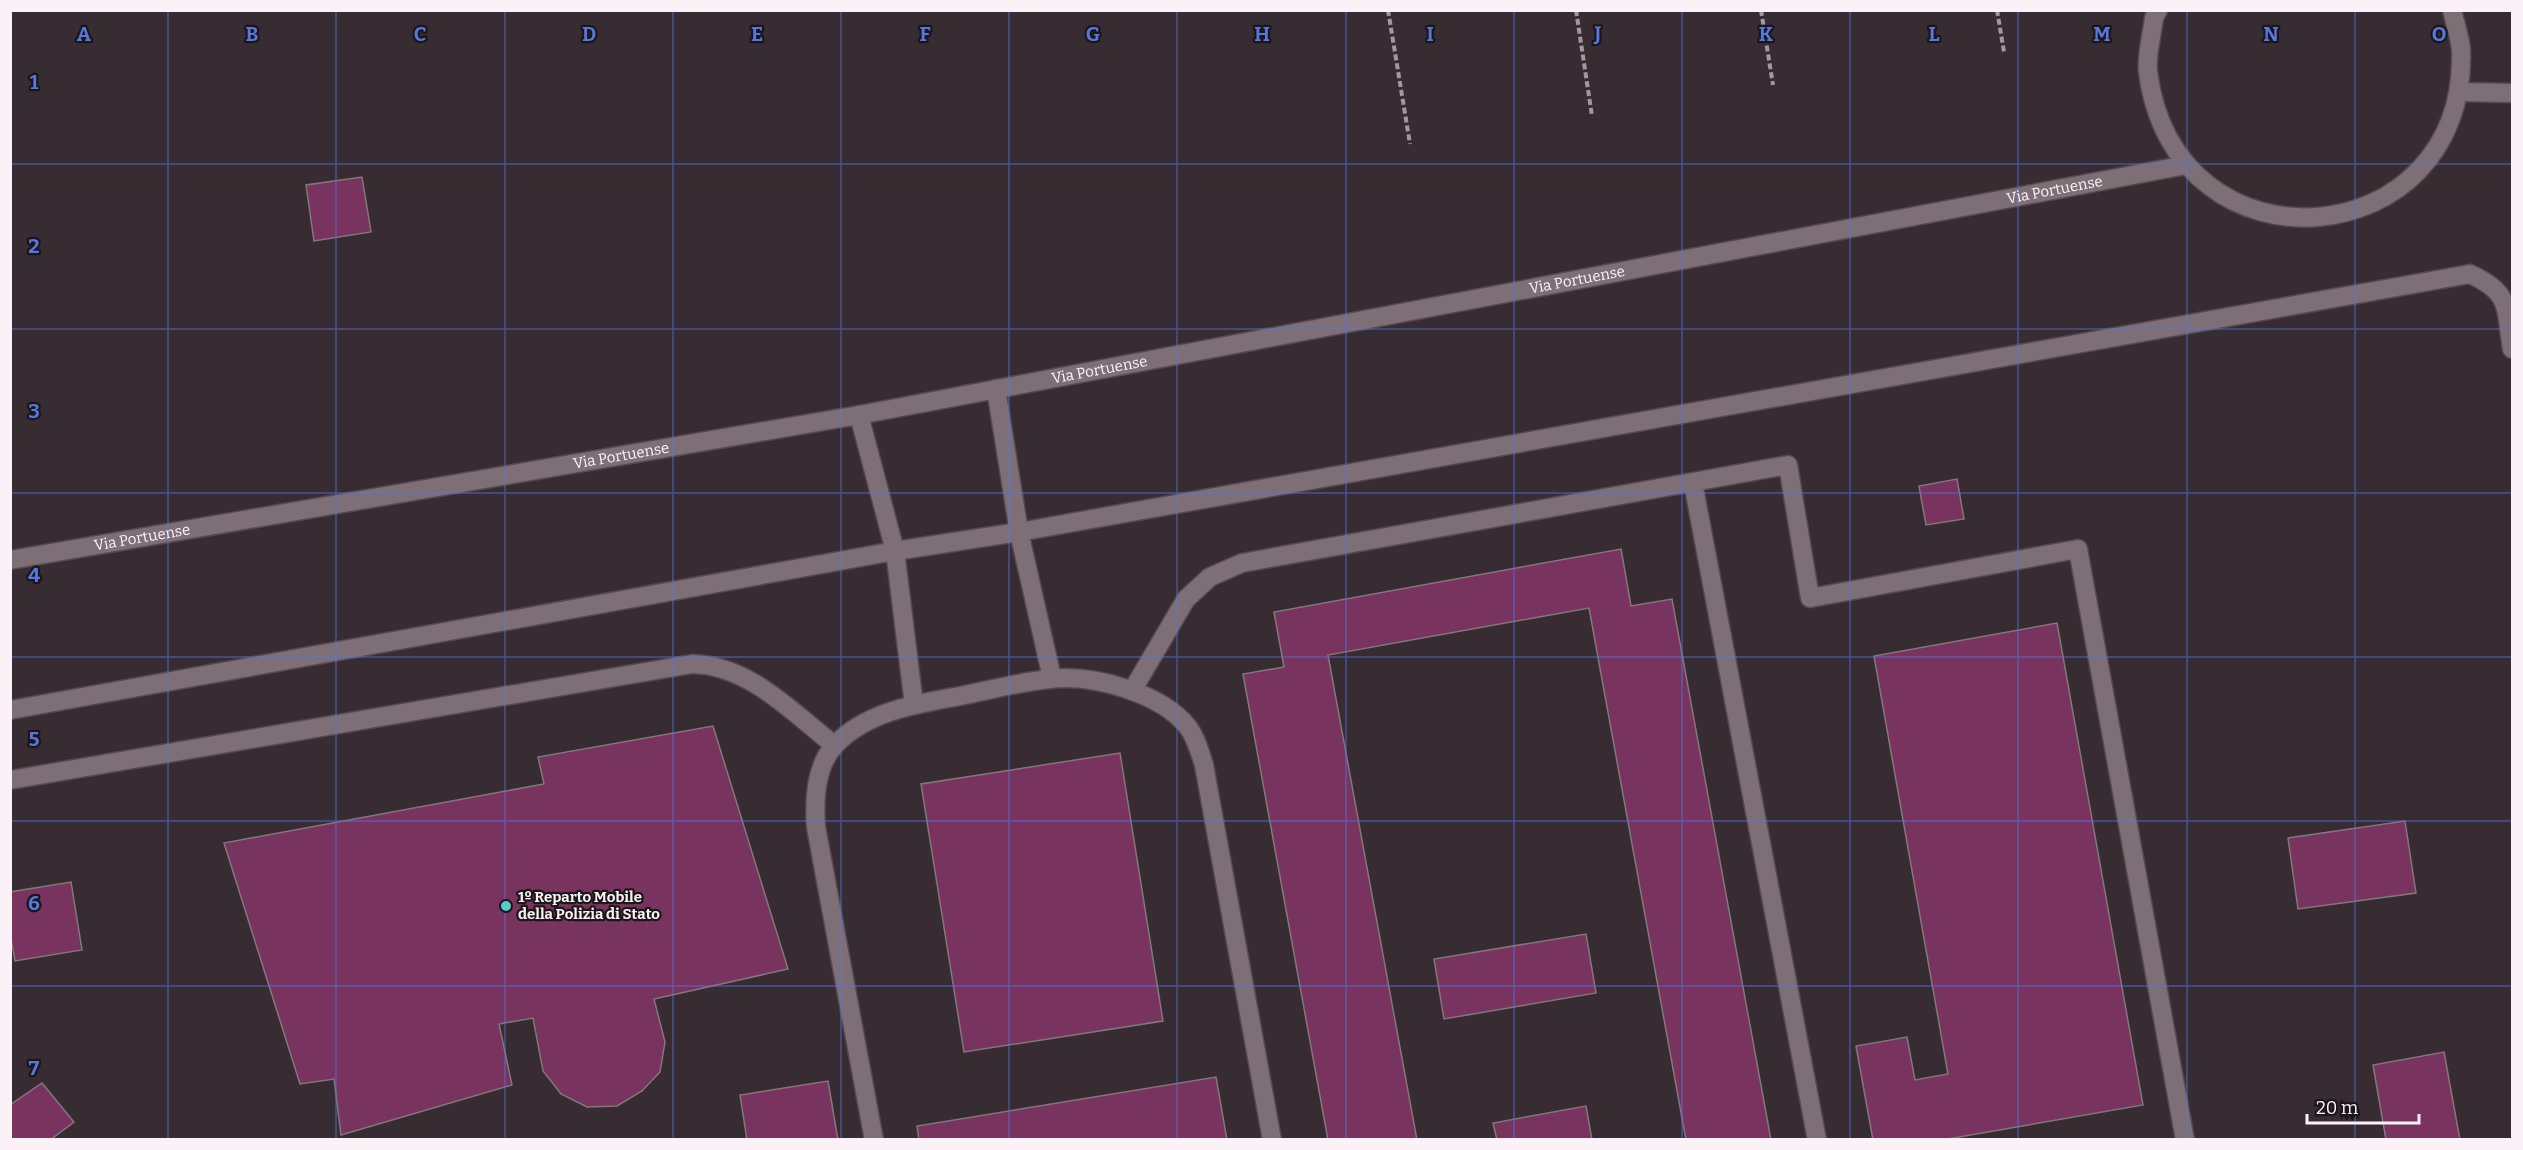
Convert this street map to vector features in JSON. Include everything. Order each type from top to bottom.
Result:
[{"type":"street","points":[[2158,10],[2154,18],[2148,70],[2159,121],[2186,165],[2224,198],[2271,216],[2321,219],[2369,206],[2411,179],[2442,139],[2459,92],[2461,48],[2452,10]]},
{"type":"street","points":[[2459,92],[2512,93]]},
{"type":"street","name":"Via Portuense","points":[[10,560],[859,415],[2186,165]]},
{"type":"street","points":[[10,710],[895,551],[1018,532],[2470,274],[2491,284],[2503,298],[2512,349]]},
{"type":"street","points":[[996,388],[1018,532],[1052,678]]},
{"type":"street","points":[[859,415],[895,551],[914,705]]},
{"type":"street","points":[[1132,691],[1186,598],[1210,578],[1242,562],[1788,465],[1810,598],[2078,549],[2185,1140]]},
{"type":"street","points":[[1693,483],[1817,1140]]},
{"type":"street","points":[[10,780],[692,664],[713,666],[744,677],[834,745]]},
{"type":"street","points":[[874,1140],[816,827],[817,785],[824,763],[834,745],[854,729],[872,719],[914,705],[1052,678],[1095,682],[1132,691],[1165,706],[1177,715],[1189,729],[1204,765],[1272,1140]]},
{"type":"path","points":[[1388,10],[1410,144]]},
{"type":"path","points":[[1576,10],[1592,116]]},
{"type":"path","points":[[1761,10],[1773,85]]},
{"type":"path","points":[[1997,10],[2004,52]]},
{"type":"building","points":[[362,177],[371,232],[314,241],[306,185]]},
{"type":"building","points":[[1957,479],[1964,519],[1926,525],[1919,486]]},
{"type":"building","points":[[1621,549],[1631,606],[1672,599],[1771,1140],[1686,1140],[1589,608],[1328,655],[1417,1140],[1328,1140],[1243,674],[1284,667],[1274,612]]},
{"type":"building","points":[[2057,623],[2143,1105],[1942,1140],[1873,1140],[1856,1046],[1907,1037],[1915,1080],[1948,1074],[1874,656]]},
{"type":"building","name":"1º Reparto Mobile della Polizia di Stato","points":[[713,726],[788,969],[654,999],[665,1042],[660,1072],[642,1091],[617,1106],[587,1107],[561,1094],[543,1071],[533,1018],[499,1024],[512,1085],[341,1135],[334,1079],[300,1084],[224,843],[544,784],[538,757]]},
{"type":"building","points":[[1120,753],[1163,1021],[964,1052],[921,784]]},
{"type":"building","points":[[2405,821],[2416,893],[2298,909],[2288,838]]},
{"type":"building","points":[[71,882],[82,950],[15,961],[10,933],[10,892]]},
{"type":"building","points":[[1586,934],[1596,993],[1444,1019],[1434,959]]},
{"type":"building","points":[[2444,1052],[2460,1140],[2386,1140],[2373,1065]]},
{"type":"building","points":[[1216,1077],[1227,1140],[919,1140],[917,1126]]},
{"type":"building","points":[[828,1081],[838,1140],[747,1140],[740,1095]]},
{"type":"building","points":[[42,1083],[74,1122],[50,1140],[10,1140],[10,1105]]},
{"type":"building","points":[[1586,1106],[1592,1140],[1497,1140],[1493,1123]]},
{"type":"place","name":"1º Reparto Mobile della Polizia di Stato","points":[[506,906]]}]
